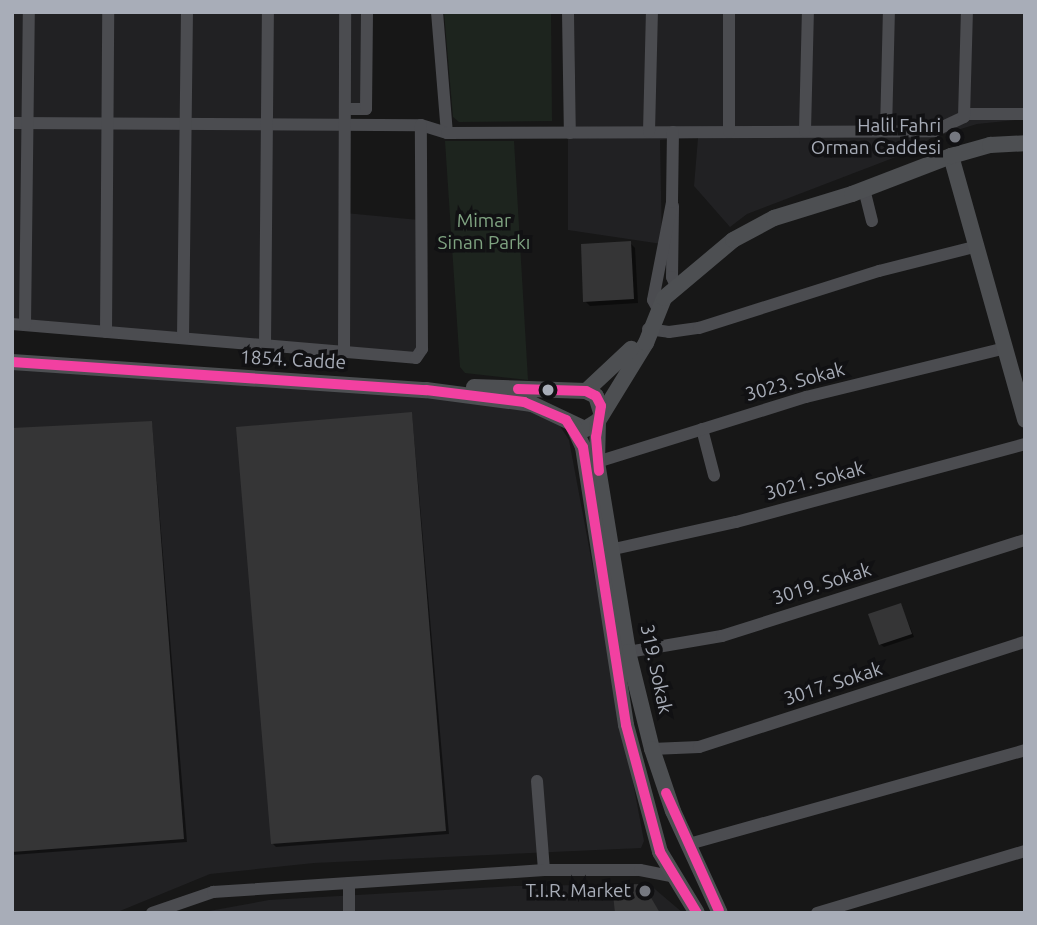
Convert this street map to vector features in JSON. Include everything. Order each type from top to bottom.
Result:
[{"type":"main road","points":[[648,329],[646,343],[599,417],[585,429],[570,424],[563,408],[580,392],[618,366],[648,329],[658,309],[676,286],[711,255],[761,223],[864,190],[951,156],[990,145],[1025,143]]},
{"type":"main road","points":[[951,156],[1023,410]]},
{"type":"main road","name":"1854. Cadde","points":[[12,362],[426,390],[532,404],[570,424]]},
{"type":"main road","points":[[426,390],[500,387],[580,392],[599,401],[599,417]]},
{"type":"main road","name":"319. Sokak","points":[[599,417],[597,462],[614,549],[628,652],[652,750],[720,913]]},
{"type":"main road","name":"319. Sokak","points":[[570,424],[583,446],[626,725],[660,852],[672,876],[698,913]]},
{"type":"main road","points":[[660,852],[674,843],[689,844]]},
{"type":"main road","points":[[672,876],[691,874],[699,863]]},
{"type":"street","points":[[29,12],[30,123],[19,324],[344,352],[407,360],[420,355],[421,125]]},
{"type":"street","points":[[106,332],[108,12]]},
{"type":"street","points":[[183,338],[187,12]]},
{"type":"street","points":[[265,345],[268,12]]},
{"type":"street","points":[[344,352],[345,12]]},
{"type":"street","points":[[345,109],[366,109],[367,12]]},
{"type":"street","points":[[437,12],[447,133]]},
{"type":"street","points":[[568,12],[570,133]]},
{"type":"street","points":[[649,132],[652,12]]},
{"type":"street","points":[[729,12],[729,132]]},
{"type":"street","points":[[806,131],[808,12]]},
{"type":"street","points":[[886,131],[889,12]]},
{"type":"street","points":[[12,123],[421,125],[447,133],[942,129],[960,122],[965,114],[967,12]]},
{"type":"street","points":[[965,114],[1025,114]]},
{"type":"street","points":[[658,309],[653,300],[668,255],[673,132]]},
{"type":"street","points":[[864,190],[872,221]]},
{"type":"street","points":[[648,329],[668,332],[699,328],[878,271],[978,246]]},
{"type":"street","points":[[668,255],[676,286]]},
{"type":"street","name":"3023. Sokak","points":[[597,462],[702,429],[1005,348]]},
{"type":"street","points":[[702,429],[714,475]]},
{"type":"street","name":"3021. Sokak","points":[[614,549],[736,522],[1025,443]]},
{"type":"street","name":"3019. Sokak","points":[[628,652],[722,635],[1025,540]]},
{"type":"street","name":"3017. Sokak","points":[[652,750],[699,747],[1025,642]]},
{"type":"street","points":[[689,844],[1025,750]]},
{"type":"street","points":[[537,781],[544,870]]},
{"type":"street","points":[[817,913],[1025,851]]},
{"type":"street","points":[[640,870],[660,852]]},
{"type":"street","points":[[152,913],[213,892],[544,870],[640,870],[672,876]]},
{"type":"street","points":[[349,883],[349,913]]},
{"type":"shaded area","points":[[12,12],[367,12],[366,109],[345,109],[345,213],[419,220],[420,355],[12,324]]},
{"type":"shaded area","points":[[574,12],[1025,12],[1025,119],[977,124],[931,138],[914,150],[747,214],[730,227],[694,186],[698,138],[660,140],[662,244],[568,230],[568,139],[576,138]]},
{"type":"shaded area","points":[[12,366],[495,402],[527,408],[560,426],[569,440],[644,841],[641,848],[314,863],[210,874],[115,913],[12,913]]},
{"type":"shaded area","points":[[649,884],[683,913],[198,913],[269,900],[514,886]]},
{"type":"green space","points":[[444,12],[551,12],[552,121],[459,122],[453,117]]},
{"type":"green space","name":"Mimar Sinan Parkı","points":[[445,141],[514,141],[528,380],[465,373],[460,367]]},
{"type":"building","points":[[631,241],[634,299],[583,302],[581,244]]},
{"type":"building","points":[[412,412],[446,831],[271,844],[236,427]]},
{"type":"building","points":[[152,421],[184,839],[12,852],[12,428]]},
{"type":"building","points":[[901,603],[912,634],[879,645],[868,614]]},
{"type":"building","points":[[643,884],[660,913],[615,913],[612,885]]},
{"type":"transit line","points":[[12,362],[426,390],[524,402],[566,420],[583,447],[626,725],[660,852],[697,913]]},
{"type":"transit line","points":[[518,389],[586,391],[596,396],[601,406],[596,437],[599,471]]},
{"type":"transit line","points":[[666,793],[719,911]]},
{"type":"place","name":"Halil Fahri Orman Caddesi","points":[[955,137]]},
{"type":"place","name":"T.I.R. Market","points":[[645,891]]}]
